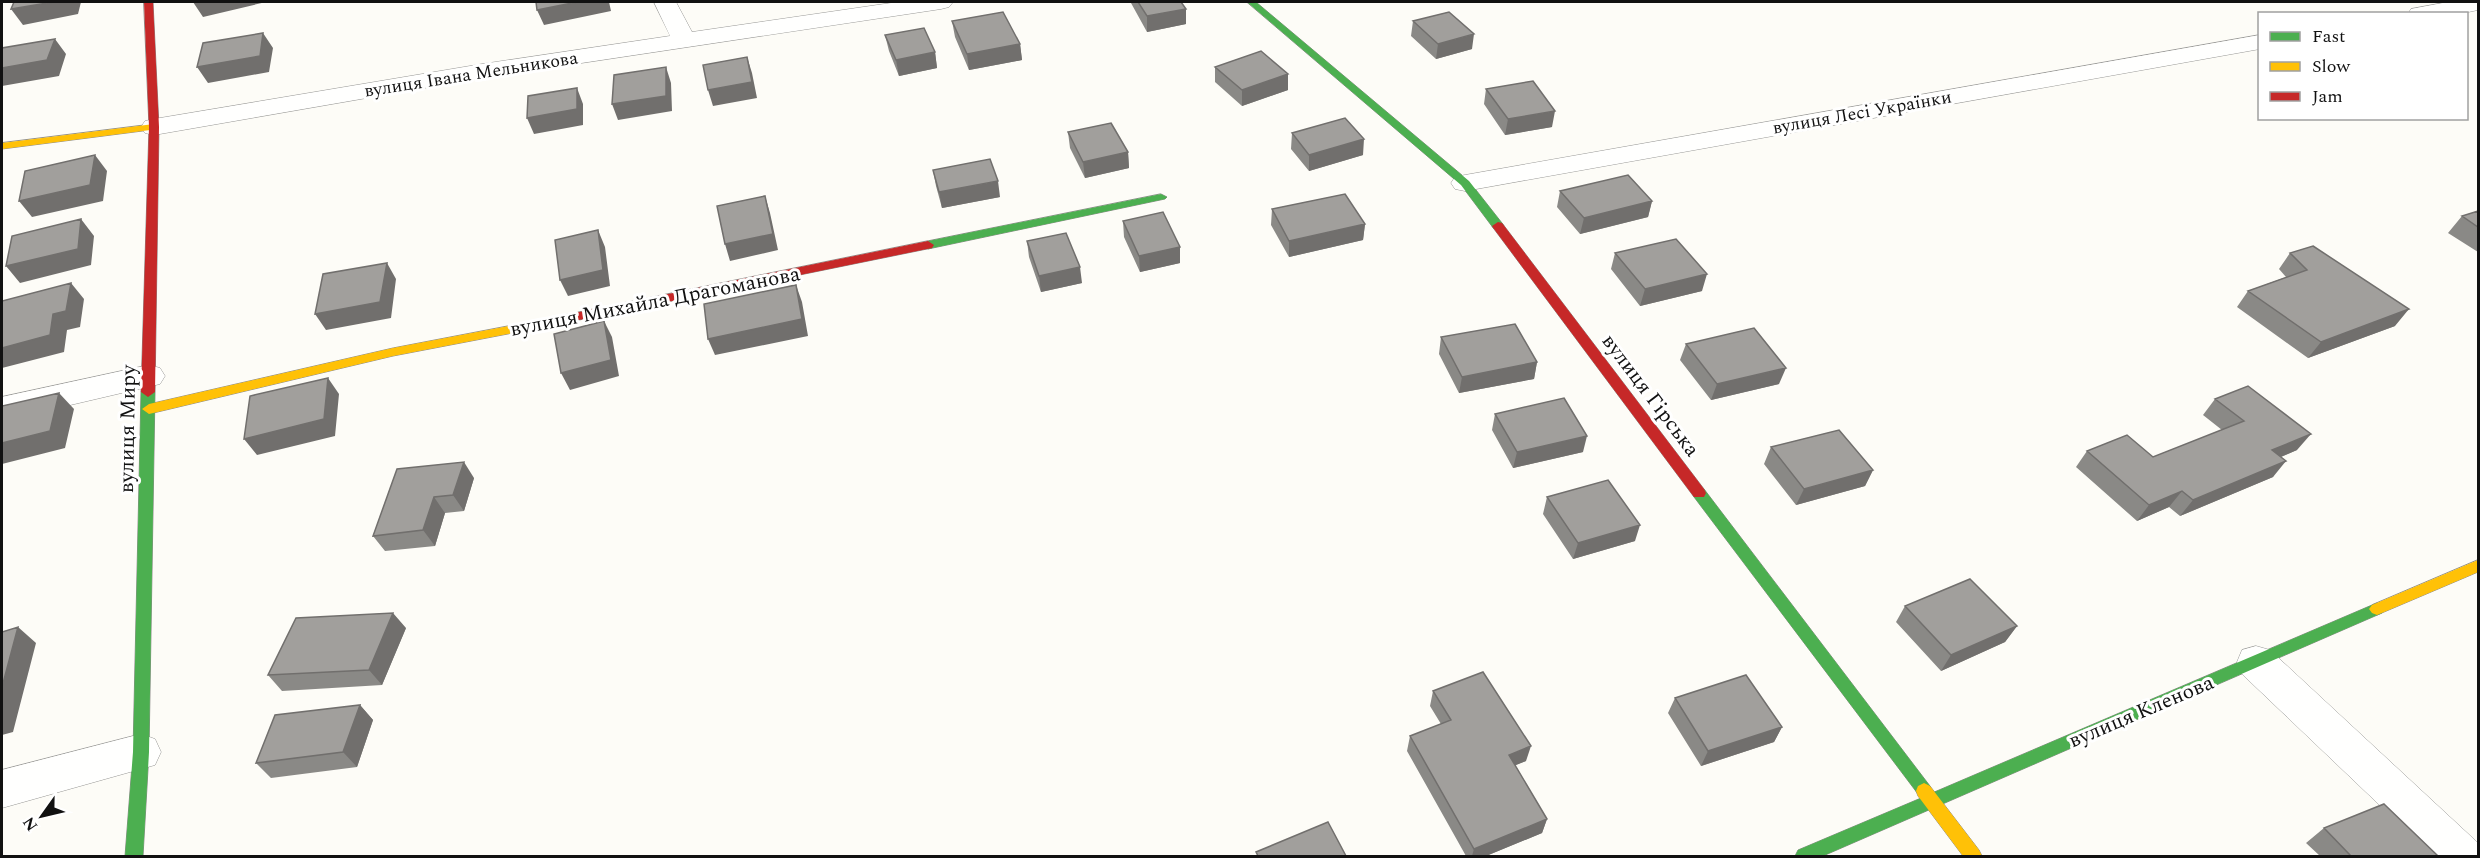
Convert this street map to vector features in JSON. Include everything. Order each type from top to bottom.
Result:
[{"type":"street","name":"вулиця Миру","points":[[134,856],[141,752],[154,127],[148,2]]},
{"type":"street","points":[[665,2],[684,40]]},
{"type":"street","name":"вулиця Івана Мельникова","points":[[2,147],[154,127],[482,71],[941,2]]},
{"type":"street","name":"вулиця Гірська","points":[[1251,2],[1465,183],[1973,856]]},
{"type":"street","points":[[2430,12],[2478,3]]},
{"type":"street","name":"вулиця Лесі Українки","points":[[1465,183],[2258,42]]},
{"type":"street","name":"вулиця Михайла Драгоманова","points":[[149,409],[393,352],[646,304],[1161,197]]},
{"type":"street","points":[[2,409],[149,376]]},
{"type":"street","name":"вулиця Кленова","points":[[1804,856],[2478,566]]},
{"type":"street","points":[[2256,662],[2462,856]]},
{"type":"street","points":[[2,789],[141,752]]},
{"type":"building","points":[[14,2],[53,2],[11,9]]},
{"type":"building","points":[[536,2],[577,2],[537,10]]},
{"type":"building","points":[[1138,2],[1181,2],[1186,9],[1147,16]]},
{"type":"building","points":[[1003,12],[1020,44],[967,54],[952,21]]},
{"type":"building","points":[[1449,12],[1474,34],[1438,44],[1413,21]]},
{"type":"building","points":[[924,28],[935,52],[896,60],[885,35]]},
{"type":"building","points":[[263,33],[260,56],[197,67],[203,43]]},
{"type":"building","points":[[55,39],[47,60],[2,68],[2,48]]},
{"type":"building","points":[[1261,51],[1288,74],[1242,90],[1215,67]]},
{"type":"building","points":[[747,57],[752,82],[708,90],[703,65]]},
{"type":"building","points":[[666,67],[666,96],[612,104],[614,75]]},
{"type":"building","points":[[1533,81],[1555,111],[1508,119],[1486,89]]},
{"type":"building","points":[[577,88],[577,109],[527,118],[528,96]]},
{"type":"building","points":[[1345,118],[1364,139],[1309,155],[1292,133]]},
{"type":"building","points":[[1111,123],[1128,152],[1083,162],[1068,132]]},
{"type":"building","points":[[95,155],[90,185],[19,201],[25,171]]},
{"type":"building","points":[[990,159],[998,181],[939,192],[933,170]]},
{"type":"building","points":[[1628,175],[1652,201],[1584,218],[1560,191]]},
{"type":"building","points":[[1345,194],[1365,224],[1289,241],[1272,209]]},
{"type":"building","points":[[765,196],[773,234],[725,244],[717,206]]},
{"type":"building","points":[[2478,211],[2478,227],[2462,216]]},
{"type":"building","points":[[1163,212],[1180,247],[1139,256],[1123,221]]},
{"type":"building","points":[[81,219],[78,249],[6,266],[12,236]]},
{"type":"building","points":[[598,230],[603,270],[560,280],[555,240]]},
{"type":"building","points":[[1066,233],[1080,267],[1039,276],[1027,241]]},
{"type":"building","points":[[1676,239],[1707,274],[1645,289],[1615,253]]},
{"type":"building","points":[[2313,246],[2409,309],[2321,342],[2248,291],[2307,270],[2290,253]]},
{"type":"building","points":[[387,263],[380,302],[315,314],[323,274]]},
{"type":"building","points":[[71,283],[66,311],[53,314],[50,335],[2,348],[2,301]]},
{"type":"building","points":[[796,285],[802,319],[708,339],[704,304]]},
{"type":"building","points":[[604,321],[611,360],[561,373],[554,334]]},
{"type":"building","points":[[1515,324],[1537,362],[1462,377],[1441,337]]},
{"type":"building","points":[[1754,328],[1786,368],[1717,384],[1686,344]]},
{"type":"building","points":[[328,378],[324,419],[244,439],[250,396]]},
{"type":"building","points":[[2248,386],[2311,434],[2272,450],[2286,461],[2193,500],[2182,491],[2149,505],[2087,451],[2127,435],[2153,457],[2244,421],[2215,399]]},
{"type":"building","points":[[59,393],[50,431],[2,443],[2,406]]},
{"type":"building","points":[[1564,398],[1587,436],[1517,452],[1495,414]]},
{"type":"building","points":[[1839,430],[1873,470],[1804,489],[1771,447]]},
{"type":"building","points":[[464,462],[453,495],[434,497],[423,530],[373,536],[397,469]]},
{"type":"building","points":[[1608,480],[1640,525],[1578,543],[1547,497]]},
{"type":"building","points":[[1970,579],[2017,626],[1951,655],[1905,606]]},
{"type":"building","points":[[393,613],[369,670],[268,675],[296,618]]},
{"type":"building","points":[[18,627],[2,687],[2,632]]},
{"type":"building","points":[[1483,672],[1531,746],[1509,755],[1547,819],[1474,849],[1410,736],[1451,720],[1433,691]]},
{"type":"building","points":[[1746,675],[1782,727],[1708,751],[1675,698]]},
{"type":"building","points":[[360,705],[343,752],[256,763],[275,715]]},
{"type":"building","points":[[2384,804],[2438,856],[2351,856],[2324,828]]},
{"type":"building","points":[[1328,822],[1346,856],[1258,856],[1256,852]]},
{"type":"traffic: fast","points":[[1251,2],[1465,183],[1498,226]]},
{"type":"traffic: fast","points":[[928,245],[1161,197]]},
{"type":"traffic: fast","points":[[134,856],[141,752],[148,392]]},
{"type":"traffic: fast","points":[[1699,493],[1924,791]]},
{"type":"traffic: fast","points":[[1804,856],[2377,609]]},
{"type":"traffic: slow","points":[[2,146],[154,127]]},
{"type":"traffic: slow","points":[[149,409],[393,352],[535,325]]},
{"type":"traffic: slow","points":[[2377,609],[2478,566]]},
{"type":"traffic: slow","points":[[1924,791],[1973,856]]},
{"type":"traffic: jam","points":[[148,2],[154,127],[148,392]]},
{"type":"traffic: jam","points":[[1498,226],[1699,493]]},
{"type":"traffic: jam","points":[[535,325],[928,245]]}]
